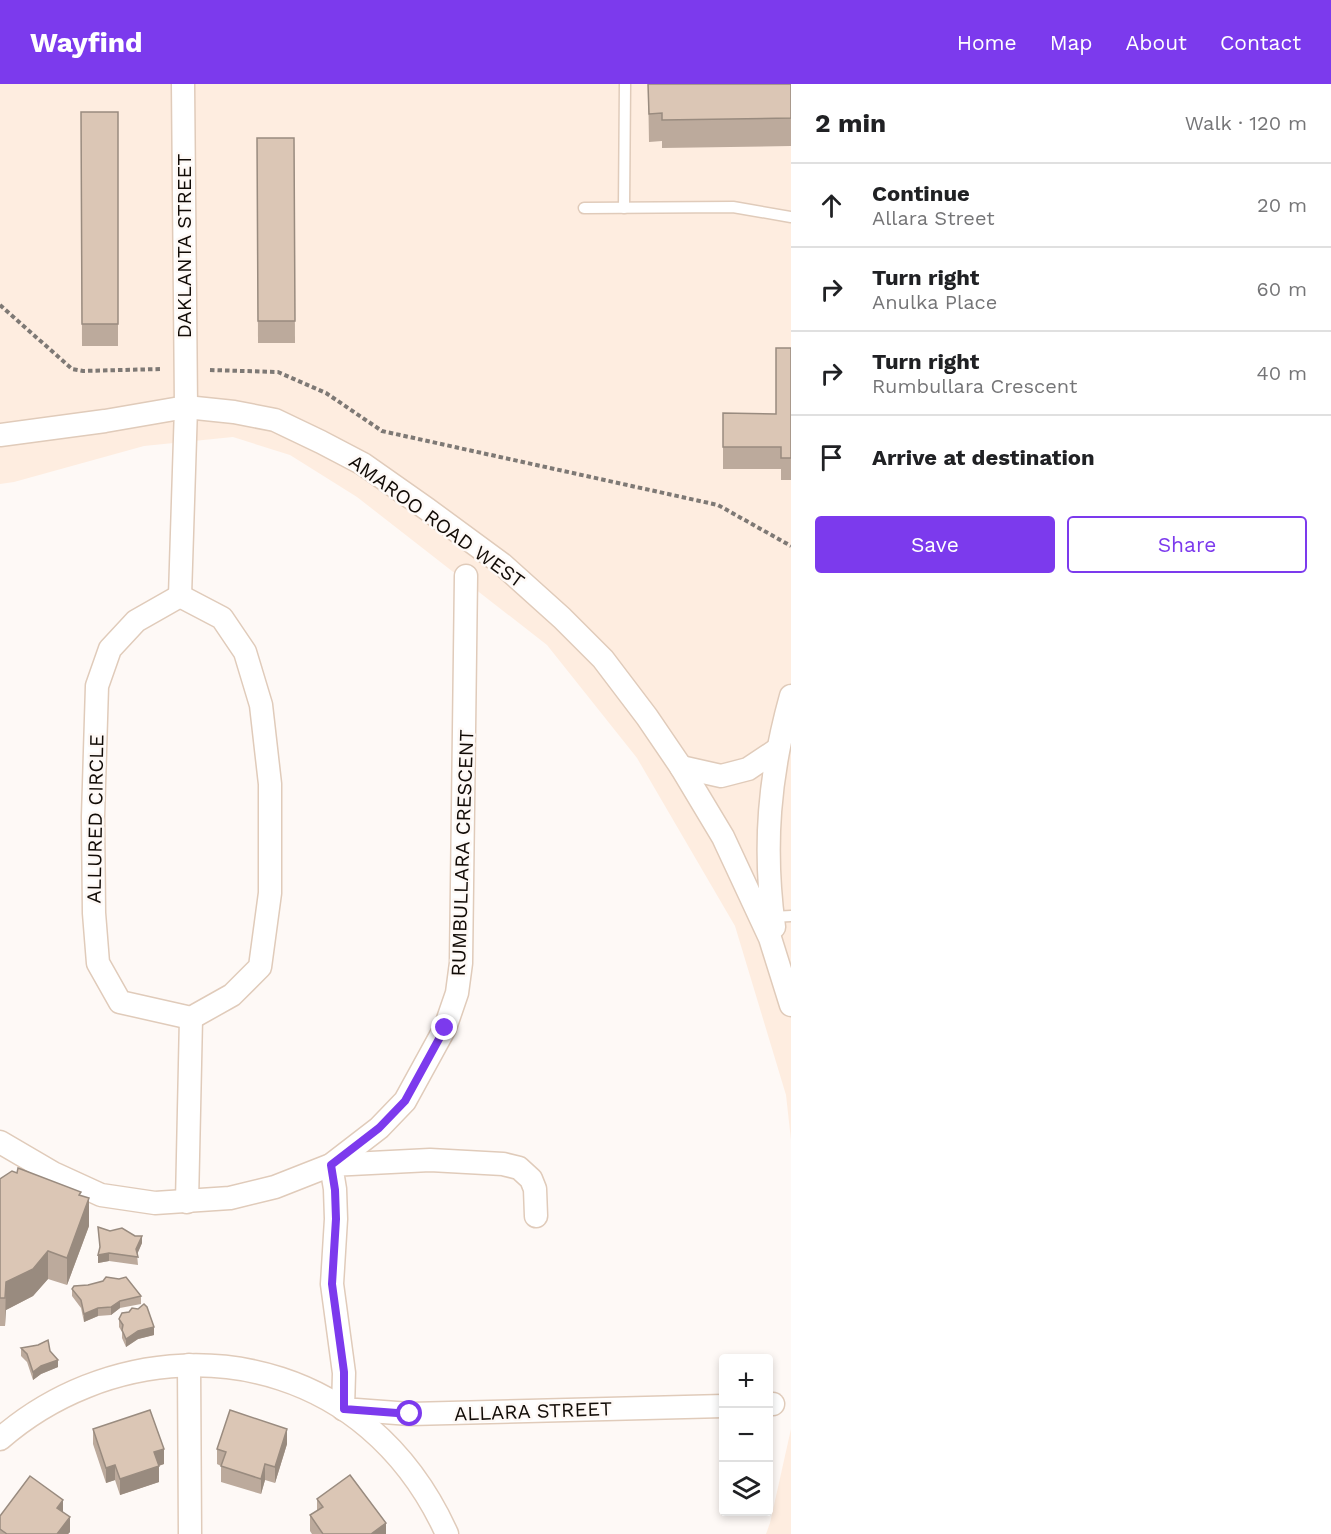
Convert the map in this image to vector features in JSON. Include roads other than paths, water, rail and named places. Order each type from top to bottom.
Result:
[{"type":"street","name":"DAKLANTA STREET","points":[[183,84],[186,407]]},
{"type":"street","name":"AMAROO ROAD WEST","points":[[0,435],[186,407],[234,412],[274,420],[363,464],[427,509],[502,564],[595,650],[647,717],[681,767],[723,837],[747,884],[771,938],[789,997]]},
{"type":"street","points":[[186,407],[180,596],[222,618],[245,652],[261,705],[270,784],[270,893],[260,967],[232,995],[191,1018],[187,1202]]},
{"type":"street","name":"RUMBULLARA CRESCENT","points":[[0,1142],[53,1173],[101,1195],[155,1203],[230,1198],[264,1190],[331,1165],[379,1128],[405,1101],[445,1028],[457,993],[461,963],[466,576]]},
{"type":"street","name":"ALLURED CIRCLE","points":[[180,596],[136,621],[110,649],[97,686],[93,817],[94,913],[98,963],[120,1002],[191,1018]]},
{"type":"street","points":[[789,997],[782,916],[768,878],[768,845],[769,817],[778,749],[791,696]]},
{"type":"street","points":[[681,767],[721,776],[748,769],[778,749]]},
{"type":"street","points":[[344,1409],[344,1372],[332,1284],[336,1219],[331,1165],[430,1160],[503,1164],[519,1168],[531,1179],[535,1189],[536,1216]]},
{"type":"street","points":[[189,1365],[190,1534]]},
{"type":"street","points":[[0,1439],[36,1411],[86,1386],[129,1372],[189,1365],[224,1366],[256,1372],[300,1387],[344,1409],[380,1438],[404,1463],[422,1489],[447,1534]]},
{"type":"street","name":"ALLARA STREET","points":[[344,1409],[410,1414],[719,1406]]},
{"type":"lane","points":[[624,208],[625,84]]},
{"type":"lane","points":[[584,208],[733,207],[791,217]]}]
